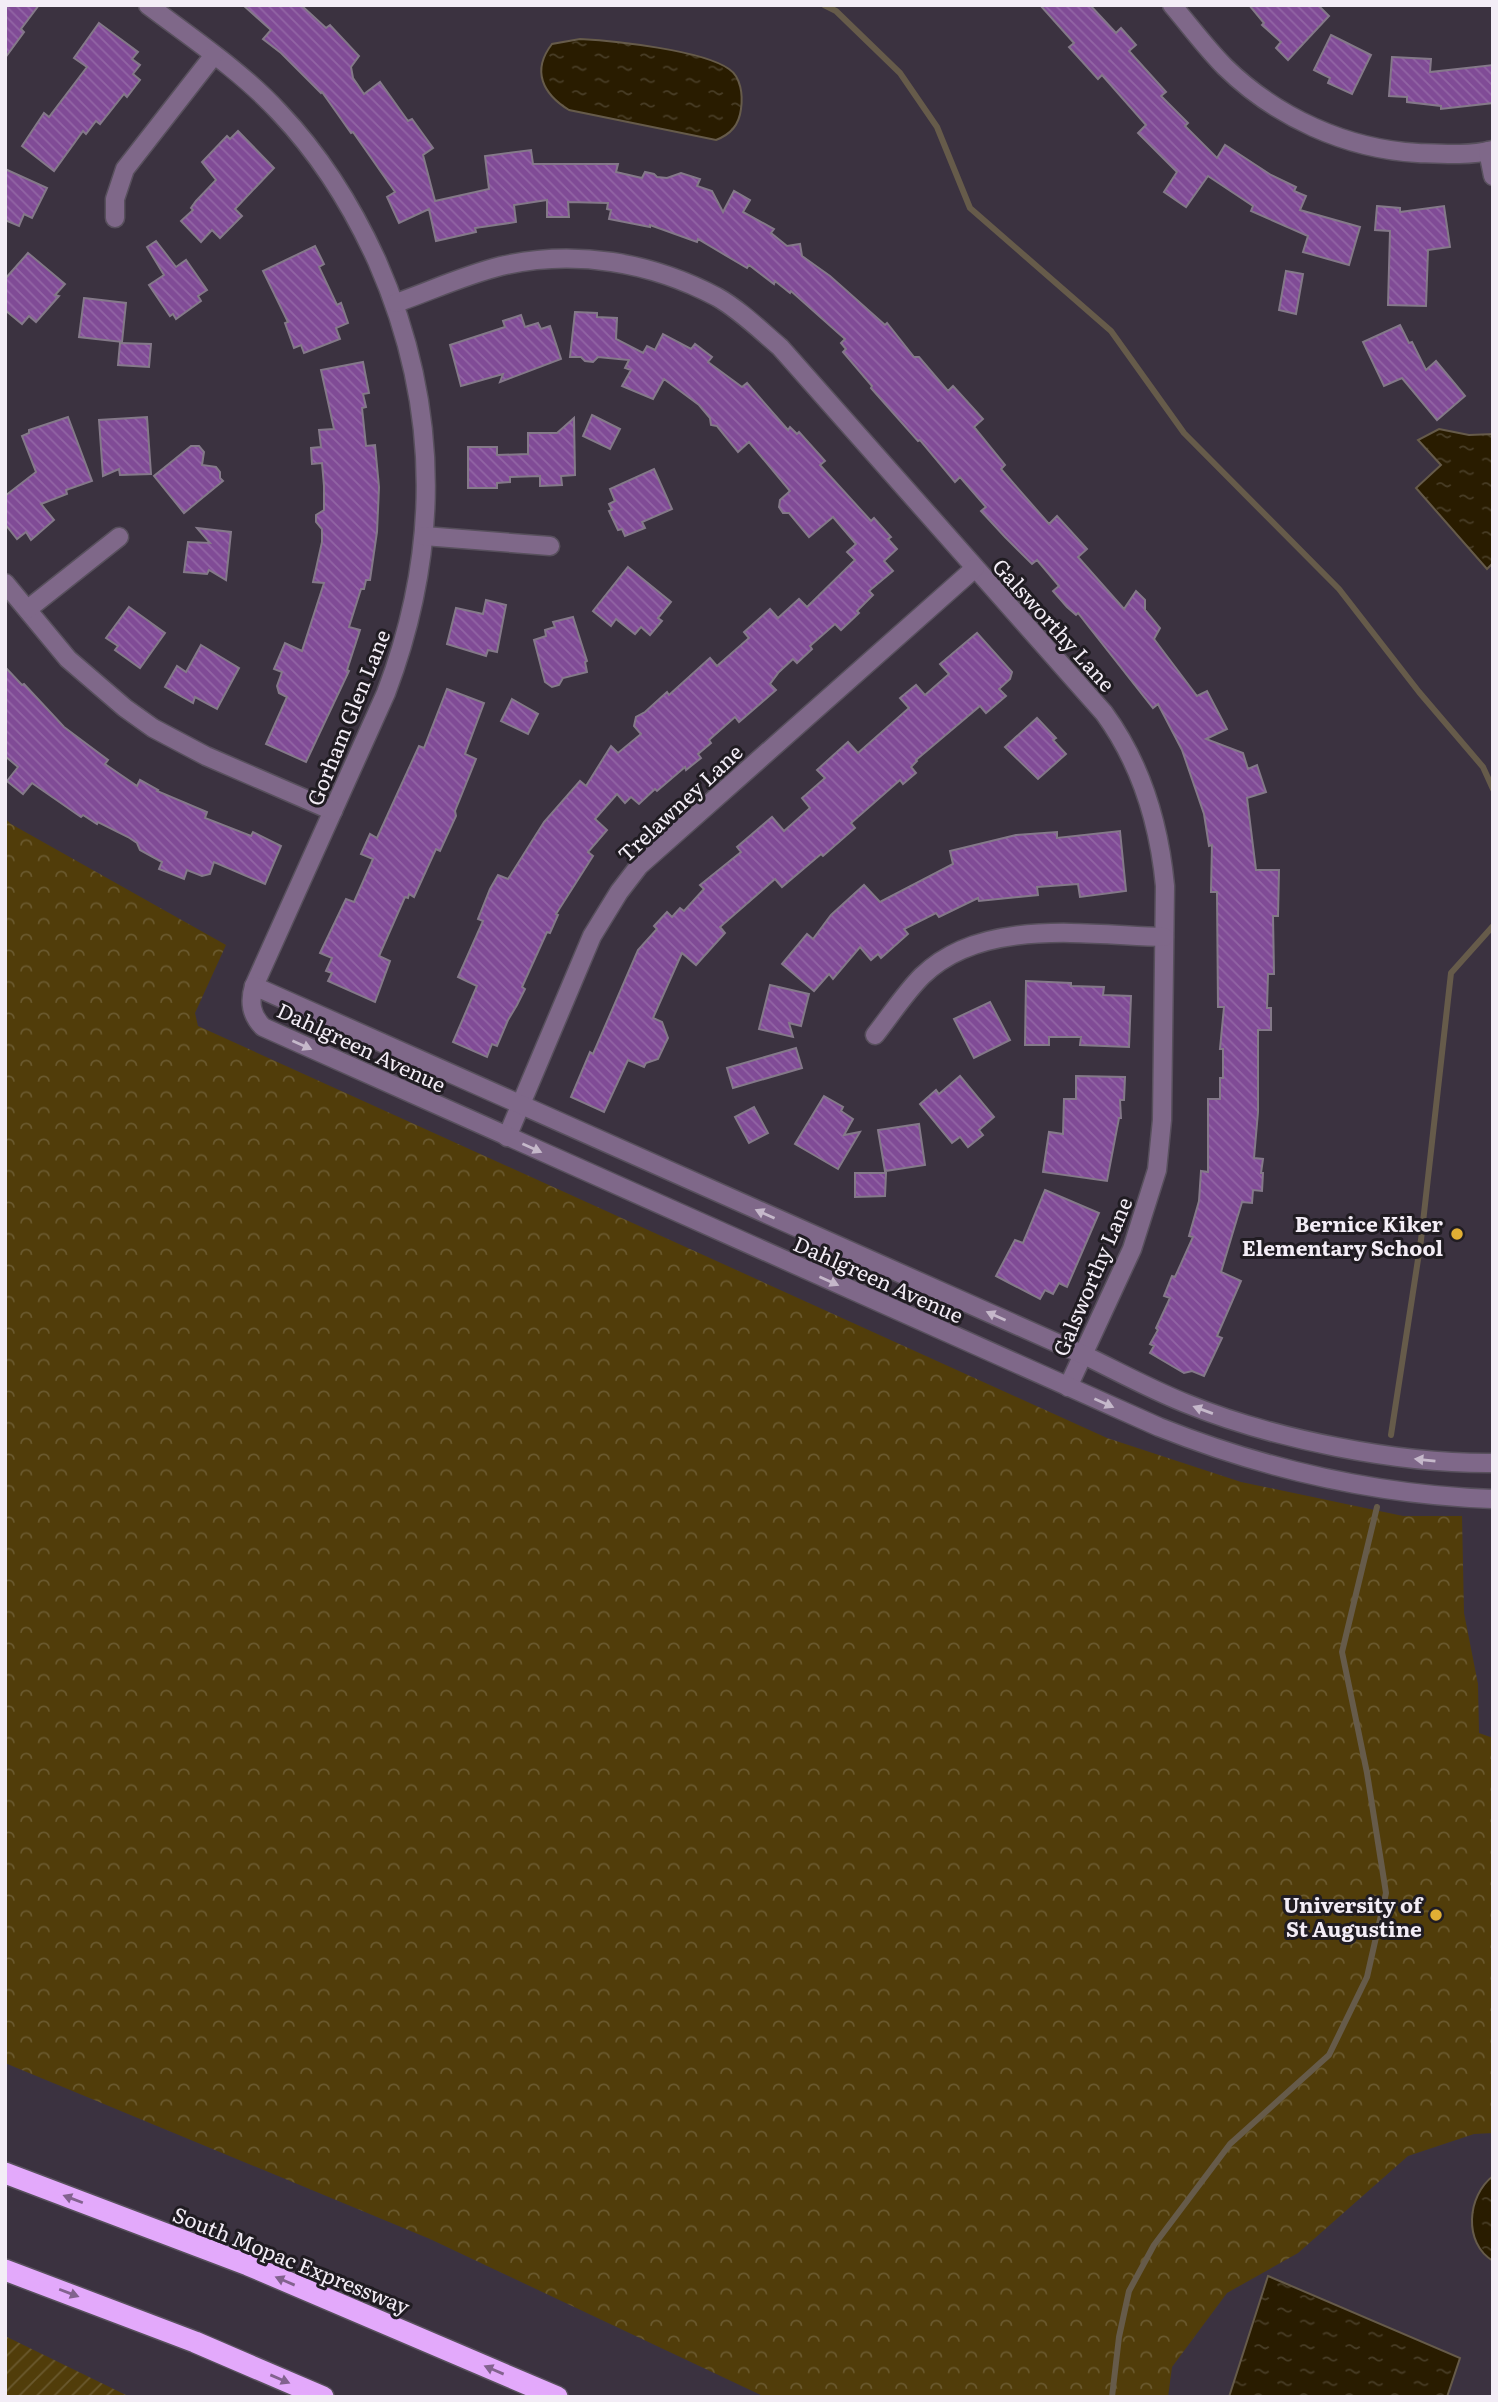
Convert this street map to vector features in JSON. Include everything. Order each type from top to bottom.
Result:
[{"type":"highway","name":"South Mopac Expressway","points":[[5,2173],[248,2265],[557,2397]]},
{"type":"highway","points":[[5,2270],[194,2342],[323,2397]]},
{"type":"street","name":"Gorham Glen Lane","points":[[148,5],[247,80],[279,111],[325,167],[347,200],[396,303],[409,350],[423,426],[426,464],[424,536],[414,602],[400,657],[254,986]]},
{"type":"street","points":[[1172,5],[1224,66],[1254,92],[1322,131],[1363,146],[1402,152],[1446,154],[1490,151],[1493,176]]},
{"type":"street","points":[[115,218],[115,200],[125,169],[214,55]]},
{"type":"street","name":"Galsworthy Lane","points":[[396,303],[499,267],[556,259],[623,262],[685,282],[719,298],[751,321],[780,347],[1119,733],[1152,807],[1165,886],[1162,1120],[1157,1170],[1132,1249],[1068,1387]]},
{"type":"street","points":[[424,536],[550,546]]},
{"type":"street","points":[[28,609],[119,537]]},
{"type":"street","name":"Trelawney Lane","points":[[507,1137],[593,936],[619,892],[639,866],[975,568]]},
{"type":"street","points":[[5,583],[68,659],[125,709],[153,728],[206,756],[332,811]]},
{"type":"street","points":[[875,1035],[922,976],[958,951],[981,942],[1024,933],[1164,937]]},
{"type":"street","name":"Dahlgreen Avenue","points":[[1493,1464],[1397,1457],[1294,1436],[1183,1402],[1084,1355],[254,986],[251,1006],[257,1022],[262,1027],[1196,1442],[1285,1470],[1407,1493],[1493,1499]]},
{"type":"green space","points":[[5,818],[11,824],[226,945],[195,1013],[198,1026],[1107,1438],[1241,1482],[1403,1516],[1462,1516],[1464,1613],[1478,1684],[1479,1733],[1493,1738],[1493,2133],[1474,2134],[1408,2156],[1298,2253],[1227,2293],[1172,2367],[1168,2397],[765,2397],[430,2239],[5,2063]]},
{"type":"green space","points":[[5,2336],[130,2397],[5,2397]]},
{"type":"water","points":[[580,39],[635,44],[679,52],[716,62],[729,69],[739,81],[741,92],[741,109],[736,124],[730,132],[716,140],[569,110],[552,97],[547,89],[541,73],[542,63],[552,44]]},
{"type":"water","points":[[1439,429],[1469,435],[1493,434],[1493,563],[1487,569],[1416,488],[1441,465],[1418,440]]},
{"type":"water","points":[[1493,2176],[1493,2261],[1483,2253],[1477,2243],[1472,2219],[1478,2195]]},
{"type":"water","points":[[1268,2276],[1460,2358],[1447,2397],[1229,2397]]},
{"type":"building","points":[[5,5],[39,5],[21,29],[24,32],[5,58]]},
{"type":"building","points":[[243,5],[301,5],[326,28],[330,25],[359,56],[351,67],[353,78],[364,94],[380,82],[408,121],[412,119],[433,148],[423,155],[435,201],[489,189],[485,156],[531,150],[533,164],[618,164],[616,172],[642,178],[645,172],[667,178],[681,173],[700,179],[697,186],[712,191],[723,212],[734,191],[750,200],[743,212],[774,229],[771,233],[787,246],[800,244],[802,256],[830,276],[885,325],[887,323],[914,357],[919,357],[948,391],[953,386],[983,419],[974,427],[1005,465],[1001,469],[1049,524],[1057,516],[1087,549],[1078,557],[1124,609],[1136,591],[1145,600],[1145,610],[1160,628],[1154,639],[1197,696],[1207,691],[1227,729],[1206,739],[1243,753],[1248,769],[1257,765],[1266,792],[1247,798],[1256,870],[1279,870],[1278,916],[1273,916],[1274,974],[1268,974],[1267,1008],[1271,1008],[1271,1030],[1258,1030],[1258,1112],[1254,1158],[1263,1159],[1262,1191],[1253,1190],[1252,1203],[1242,1202],[1221,1272],[1241,1281],[1217,1336],[1222,1338],[1204,1376],[1192,1371],[1184,1373],[1150,1353],[1154,1346],[1150,1344],[1170,1298],[1164,1296],[1193,1237],[1189,1236],[1199,1201],[1201,1171],[1208,1172],[1208,1099],[1220,1099],[1223,1049],[1220,1049],[1224,1007],[1218,1007],[1217,892],[1211,892],[1212,845],[1209,846],[1204,814],[1182,750],[1158,704],[1153,708],[1078,613],[1076,615],[1053,591],[1059,586],[1037,560],[1032,564],[1005,537],[981,511],[986,507],[960,477],[955,482],[871,388],[843,352],[846,349],[841,343],[845,339],[791,291],[790,293],[749,265],[747,268],[698,239],[697,242],[650,225],[609,219],[611,210],[607,209],[608,203],[568,202],[569,217],[547,217],[547,200],[514,205],[516,222],[475,228],[476,232],[436,241],[429,209],[399,223],[387,197],[395,192],[353,132],[351,133],[322,92],[263,39],[271,30]]},
{"type":"building","points":[[1040,5],[1090,5],[1116,33],[1121,28],[1136,45],[1129,51],[1166,92],[1161,96],[1188,123],[1185,126],[1217,158],[1225,145],[1271,175],[1296,187],[1294,191],[1306,196],[1300,210],[1360,227],[1349,265],[1303,252],[1308,236],[1251,211],[1253,206],[1208,176],[1186,207],[1164,192],[1177,172],[1138,133],[1146,125],[1102,75],[1098,79],[1069,47],[1074,43]]},
{"type":"building","points":[[1249,5],[1318,5],[1329,16],[1288,60],[1276,48],[1281,42],[1262,25],[1264,23]]},
{"type":"building","points":[[99,23],[138,52],[132,59],[140,65],[133,74],[140,80],[127,97],[124,94],[100,124],[96,121],[86,134],[83,131],[54,171],[22,146],[44,113],[49,117],[87,67],[74,58]]},
{"type":"building","points":[[1331,35],[1371,55],[1352,94],[1328,83],[1330,78],[1314,70]]},
{"type":"building","points":[[1392,57],[1431,59],[1430,72],[1493,65],[1493,103],[1441,109],[1441,106],[1407,102],[1407,97],[1389,96]]},
{"type":"building","points":[[238,131],[274,168],[235,209],[242,216],[220,238],[212,230],[201,242],[181,221],[216,180],[202,162],[227,136],[230,139]]},
{"type":"building","points":[[5,169],[47,188],[32,218],[24,214],[19,226],[5,220]]},
{"type":"building","points":[[1377,206],[1400,208],[1400,212],[1444,206],[1450,247],[1428,250],[1426,306],[1388,305],[1390,231],[1375,230]]},
{"type":"building","points":[[156,241],[176,267],[186,260],[207,290],[198,296],[201,301],[176,319],[173,314],[170,316],[149,285],[164,275],[147,247]]},
{"type":"building","points":[[315,246],[324,264],[319,267],[337,305],[341,303],[348,323],[336,328],[340,339],[304,353],[301,345],[294,348],[285,323],[288,322],[263,271]]},
{"type":"building","points":[[28,253],[65,284],[55,295],[59,296],[36,322],[29,316],[22,324],[5,310],[5,279]]},
{"type":"building","points":[[1286,271],[1303,274],[1296,314],[1279,310]]},
{"type":"building","points":[[84,298],[126,303],[122,342],[79,337]]},
{"type":"building","points":[[575,312],[597,313],[597,317],[617,318],[616,339],[643,353],[647,346],[655,350],[663,334],[691,349],[695,344],[712,357],[708,362],[742,387],[747,383],[788,430],[790,427],[797,434],[799,432],[825,461],[820,465],[871,521],[874,518],[891,537],[888,539],[897,549],[884,561],[893,571],[869,591],[873,595],[857,611],[859,613],[841,630],[835,624],[810,646],[812,649],[797,663],[793,659],[770,684],[776,690],[739,722],[735,717],[709,740],[711,743],[698,754],[701,758],[686,770],[685,767],[657,791],[655,789],[639,804],[631,797],[625,803],[617,794],[595,819],[607,830],[588,852],[593,856],[556,914],[558,915],[550,933],[547,932],[522,987],[525,989],[497,1046],[492,1044],[487,1057],[453,1042],[477,986],[458,977],[483,921],[478,919],[498,875],[508,879],[544,822],[580,781],[586,786],[611,746],[618,753],[641,734],[634,726],[636,717],[667,692],[669,695],[710,658],[717,666],[749,638],[744,632],[770,609],[778,618],[799,599],[807,607],[855,560],[847,552],[856,544],[833,517],[809,537],[789,513],[783,513],[779,507],[780,500],[790,491],[749,442],[738,452],[717,426],[711,425],[710,418],[699,405],[664,379],[653,399],[622,386],[631,370],[625,368],[629,360],[598,357],[593,362],[585,361],[581,357],[570,357]]},
{"type":"building","points":[[521,315],[525,327],[538,323],[541,329],[550,326],[561,359],[500,382],[503,374],[461,386],[450,345],[505,327],[503,321]]},
{"type":"building","points":[[1400,325],[1426,370],[1436,361],[1465,396],[1437,420],[1402,378],[1384,386],[1363,342]]},
{"type":"building","points":[[120,343],[151,344],[149,367],[118,365]]},
{"type":"building","points":[[363,362],[369,393],[363,394],[366,407],[362,408],[366,446],[375,445],[379,487],[377,532],[370,580],[366,580],[364,589],[361,589],[349,627],[360,630],[347,670],[349,671],[306,762],[266,744],[287,697],[279,693],[277,686],[282,672],[274,669],[285,643],[302,651],[324,583],[313,582],[322,542],[322,529],[316,522],[316,515],[324,510],[324,486],[322,463],[312,464],[311,448],[321,447],[319,430],[334,429],[321,370]]},
{"type":"building","points":[[592,415],[620,429],[610,449],[583,436]]},
{"type":"building","points":[[68,417],[92,481],[66,490],[67,494],[41,504],[54,520],[31,540],[26,532],[17,539],[5,524],[5,496],[36,472],[22,436],[29,433],[29,430]]},
{"type":"building","points":[[147,417],[151,474],[120,475],[119,469],[103,476],[99,420]]},
{"type":"building","points":[[574,418],[575,475],[561,476],[562,485],[540,486],[540,476],[510,477],[510,482],[497,483],[497,488],[468,488],[468,447],[497,447],[497,455],[528,454],[528,433],[557,433]]},
{"type":"building","points":[[191,446],[199,446],[204,452],[202,465],[216,467],[223,481],[184,513],[154,476]]},
{"type":"building","points":[[654,469],[672,509],[642,522],[645,528],[625,536],[622,529],[618,530],[609,511],[612,510],[609,504],[615,501],[610,489]]},
{"type":"building","points":[[197,528],[231,532],[226,580],[209,570],[207,574],[184,572],[188,542],[210,543]]},
{"type":"building","points":[[628,567],[671,602],[658,618],[662,621],[650,635],[641,627],[635,634],[616,619],[611,626],[593,611]]},
{"type":"building","points":[[486,600],[506,605],[497,652],[488,650],[486,656],[447,644],[456,608],[483,614]]},
{"type":"building","points":[[129,607],[165,633],[140,668],[115,650],[118,646],[106,638]]},
{"type":"building","points":[[573,617],[587,661],[587,672],[563,678],[559,685],[552,687],[545,682],[534,640],[546,636],[545,630],[555,627],[553,622]]},
{"type":"building","points":[[977,633],[1012,672],[1010,679],[999,689],[1006,696],[986,713],[980,706],[916,760],[911,767],[916,773],[903,784],[900,780],[851,823],[855,828],[823,856],[821,854],[782,887],[775,879],[720,927],[725,933],[696,965],[682,953],[653,1018],[662,1022],[668,1038],[658,1059],[646,1063],[644,1067],[628,1060],[604,1112],[571,1097],[590,1052],[593,1054],[638,950],[657,929],[654,926],[667,912],[672,917],[680,908],[684,911],[704,889],[700,885],[741,852],[737,847],[772,817],[784,831],[810,808],[802,798],[825,778],[817,770],[848,742],[858,753],[909,708],[900,698],[916,685],[925,695],[949,674],[940,664]]},
{"type":"building","points":[[201,645],[239,668],[217,709],[195,697],[193,703],[165,687],[177,666],[186,672]]},
{"type":"building","points":[[5,667],[64,727],[108,760],[105,764],[137,786],[140,780],[157,791],[207,812],[205,818],[251,836],[253,832],[281,846],[265,884],[214,862],[210,874],[202,876],[187,870],[184,879],[159,869],[162,862],[140,850],[137,843],[128,837],[83,815],[81,817],[32,783],[23,794],[7,781],[18,767],[5,756]]},
{"type":"building","points":[[447,689],[484,703],[465,754],[476,759],[455,811],[456,816],[440,851],[436,849],[414,897],[409,894],[408,898],[405,897],[379,956],[390,961],[375,1002],[328,981],[332,973],[326,971],[332,958],[320,953],[346,899],[354,902],[373,859],[361,854],[370,834],[377,838],[419,746],[424,748]]},
{"type":"building","points":[[512,699],[538,714],[528,734],[501,721]]},
{"type":"building","points":[[1037,718],[1056,738],[1053,740],[1066,754],[1038,779],[1005,747]]},
{"type":"building","points":[[1120,831],[1126,891],[1080,897],[1078,884],[1037,887],[1038,895],[979,901],[978,898],[939,917],[936,913],[904,929],[908,934],[881,958],[878,954],[871,960],[860,947],[833,979],[829,974],[814,991],[782,964],[807,934],[813,939],[831,915],[864,885],[880,902],[953,864],[950,851],[1016,835],[1057,832],[1057,838]]},
{"type":"building","points":[[1026,981],[1104,987],[1103,995],[1131,996],[1129,1047],[1080,1045],[1081,1037],[1049,1037],[1049,1045],[1025,1045]]},
{"type":"building","points":[[770,985],[809,994],[801,1026],[789,1023],[793,1037],[759,1029]]},
{"type":"building","points":[[990,1002],[1010,1040],[974,1058],[954,1019]]},
{"type":"building","points":[[796,1048],[802,1068],[733,1088],[727,1068]]},
{"type":"building","points":[[960,1076],[994,1117],[979,1130],[983,1135],[968,1147],[960,1137],[952,1143],[920,1104],[936,1090],[939,1094]]},
{"type":"building","points":[[1076,1076],[1125,1077],[1124,1100],[1120,1100],[1121,1118],[1107,1181],[1043,1172],[1049,1132],[1063,1134],[1064,1099],[1076,1099]]},
{"type":"building","points":[[824,1096],[843,1107],[841,1111],[853,1119],[844,1135],[860,1132],[838,1169],[795,1144]]},
{"type":"building","points":[[754,1107],[768,1133],[749,1143],[735,1117]]},
{"type":"building","points":[[919,1124],[925,1165],[885,1171],[878,1130]]},
{"type":"building","points":[[855,1173],[886,1173],[885,1196],[855,1197]]},
{"type":"building","points":[[1045,1190],[1099,1213],[1067,1287],[1059,1283],[1053,1294],[1045,1290],[1040,1299],[996,1276],[1015,1240],[1023,1243]]},
{"type":"waterway","points":[[824,5],[836,11],[900,73],[937,127],[970,208],[1111,331],[1184,433],[1339,589],[1419,692],[1483,767],[1493,789]]},
{"type":"waterway","points":[[1391,1435],[1421,1240],[1451,973],[1493,926]]},
{"type":"waterway","points":[[1112,2397],[1119,2337],[1129,2291],[1154,2245],[1230,2144],[1329,2055],[1367,1977],[1386,1893],[1367,1773],[1342,1652],[1377,1507]]},
{"type":"place","name":"Bernice Kiker Elementary School","points":[[1457,1234]]},
{"type":"place","name":"University of St Augustine","points":[[1436,1915]]}]
